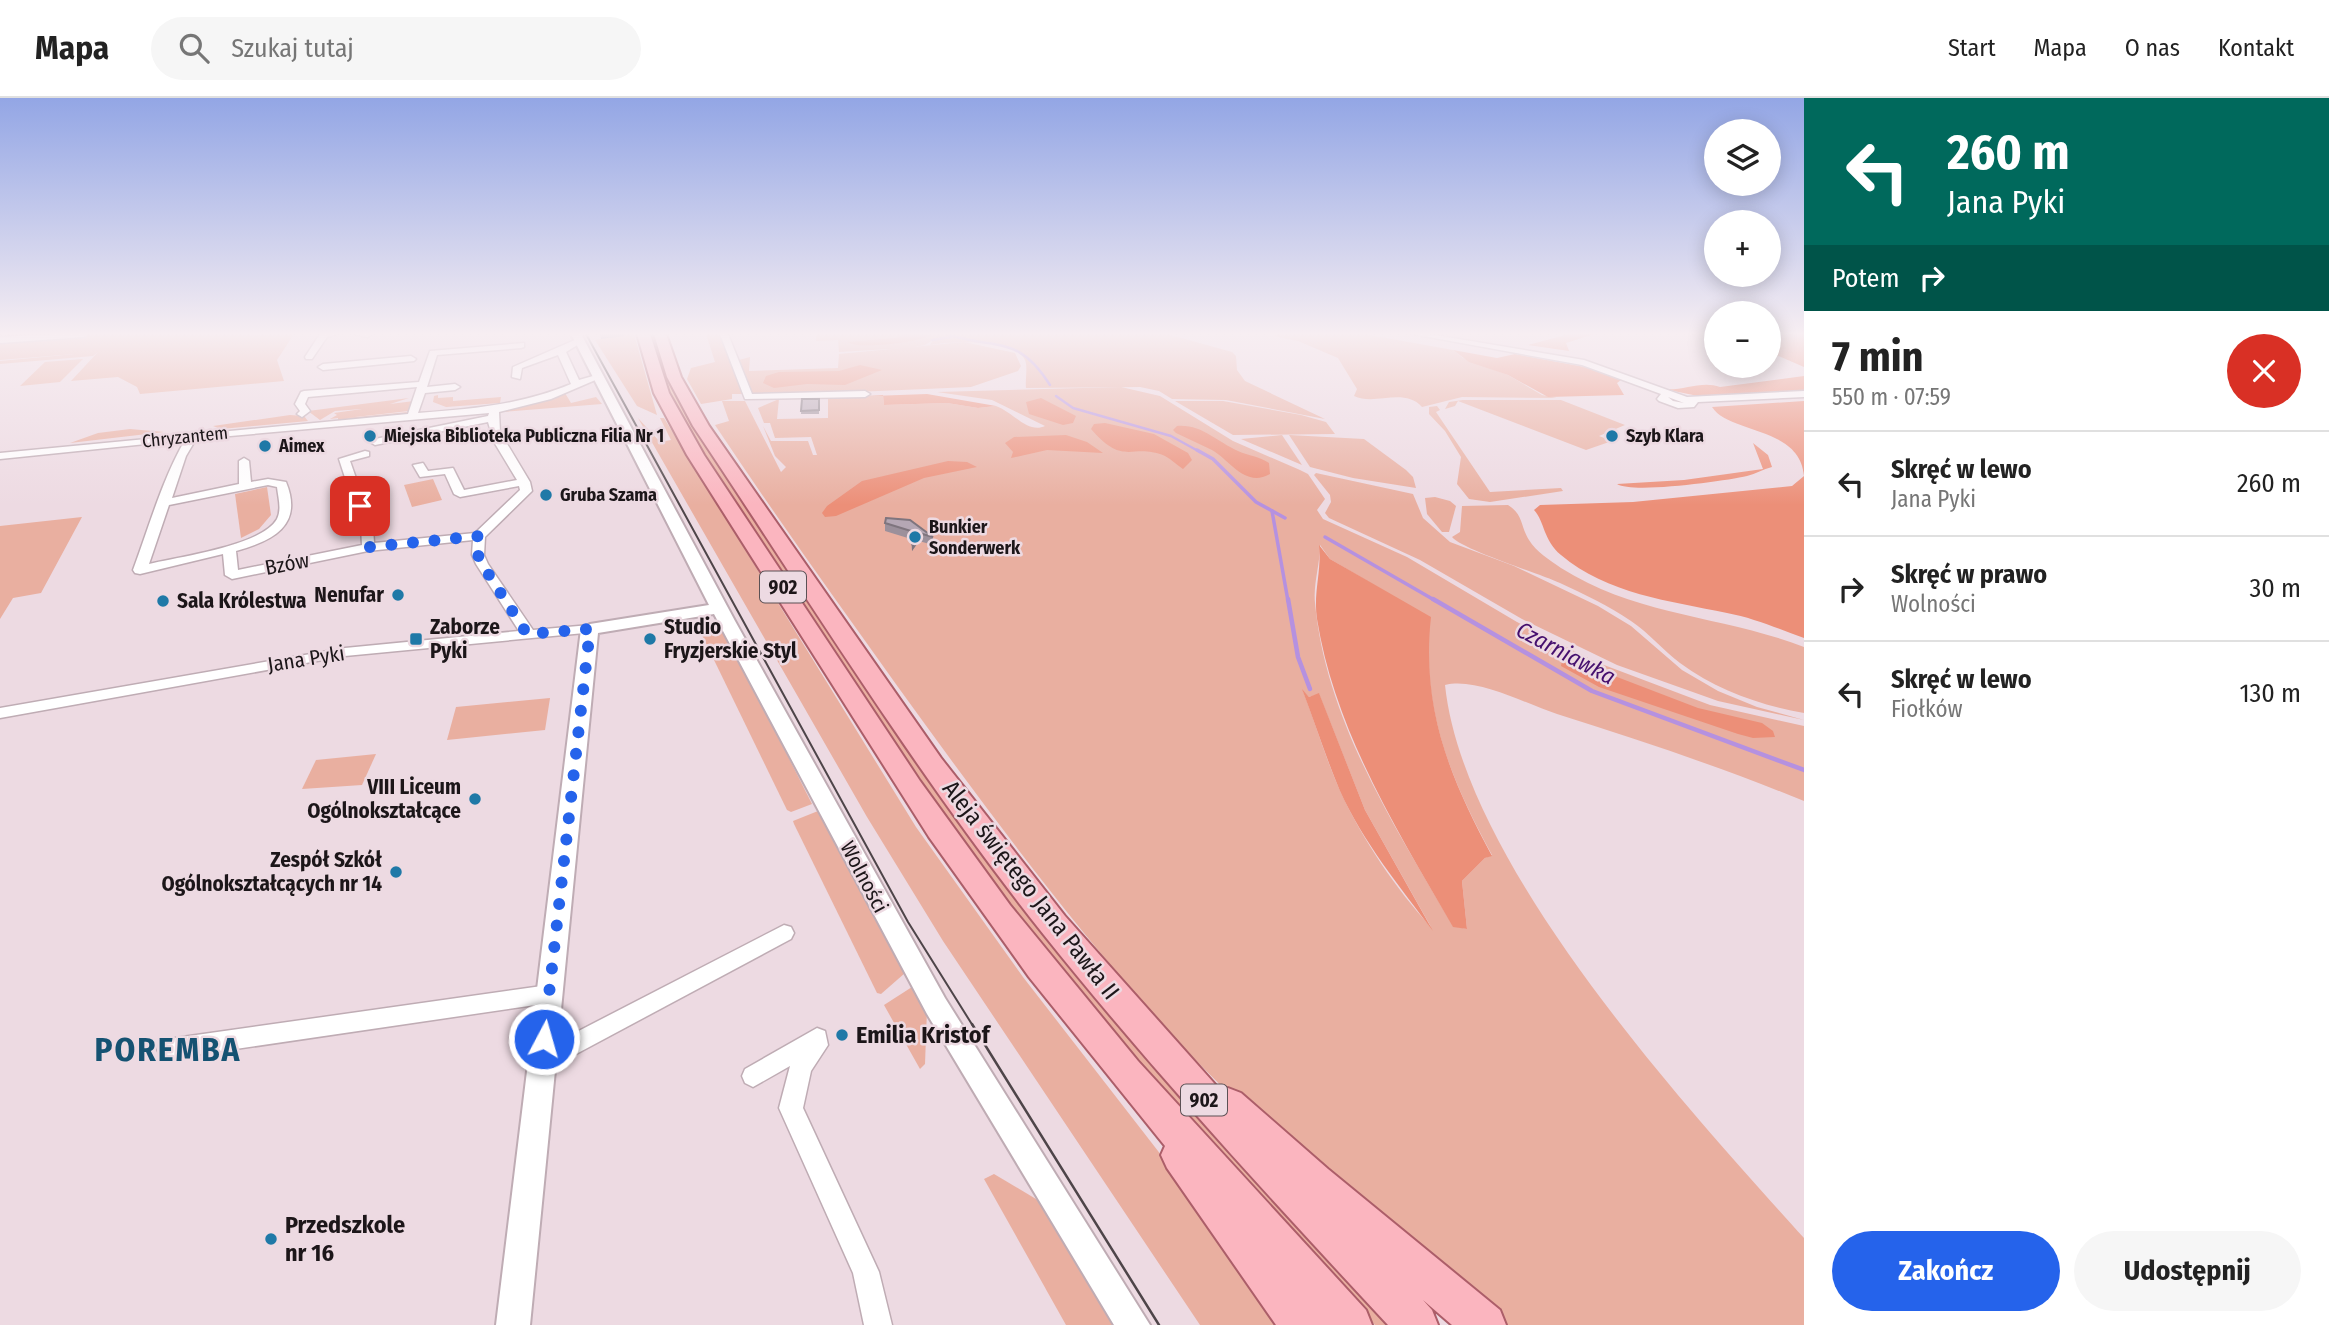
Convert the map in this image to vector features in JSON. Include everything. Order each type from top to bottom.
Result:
[{"type":"main road","name":"902","points":[[669,391],[686,412]]},
{"type":"main road","name":"902","points":[[679,391],[686,412]]},
{"type":"main road","points":[[685,391],[686,412]]},
{"type":"main road","name":"Aleja świętego Jana Pawła II","points":[[686,412],[970,817],[1054,925],[1115,998],[1296,1200],[1417,1325]]},
{"type":"main road","name":"Aleja świętego Jana Pawła II","points":[[686,412],[936,824],[999,914],[1092,1032],[1175,1130],[1351,1325]]},
{"type":"main road","points":[[1115,998],[1314,1183],[1485,1325]]},
{"type":"main road","points":[[1092,1032],[1302,1325]]},
{"type":"street","points":[[302,414],[305,411],[300,404],[304,394],[350,391]]},
{"type":"street","points":[[412,416],[421,391]]},
{"type":"street","name":"Chryzantem","points":[[0,456],[412,416],[493,414],[560,391]]},
{"type":"street","name":"Wolności","points":[[605,391],[936,1006],[1133,1325]]},
{"type":"street","points":[[746,391],[748,397],[864,394]]},
{"type":"street","points":[[1656,391],[1665,395],[1661,397],[1664,401],[1678,405],[1693,404],[1690,400],[1804,394]]},
{"type":"street","points":[[340,446],[367,527],[369,547],[478,540],[526,491],[524,482],[496,436],[493,414],[375,442]]},
{"type":"street","name":"Bzów","points":[[164,503],[268,482],[282,484],[285,512],[277,527],[267,534],[229,549],[140,570],[164,503],[192,436]]},
{"type":"street","points":[[344,459],[365,454]]},
{"type":"street","points":[[244,461],[245,486]]},
{"type":"street","points":[[419,465],[424,475],[449,470],[460,494],[524,482]]},
{"type":"street","points":[[478,540],[482,564],[527,634]]},
{"type":"street","name":"Bzów","points":[[229,549],[232,575],[369,547]]},
{"type":"street","name":"Jana Pyki","points":[[0,713],[345,652],[723,614]]},
{"type":"street","points":[[513,1325],[590,629]]},
{"type":"street","points":[[542,1061],[784,933]]},
{"type":"street","points":[[168,1049],[549,994]]},
{"type":"street","points":[[753,1076],[817,1038],[817,1045],[801,1068],[791,1108],[866,1272],[878,1325]]},
{"type":"shaded area","points":[[139,391],[170,391],[140,394]]},
{"type":"shaded area","points":[[628,391],[650,391],[657,415],[637,406]]},
{"type":"shaded area","points":[[670,391],[674,391],[708,449],[937,792],[1020,904],[1122,1029],[1395,1325],[1375,1325],[1363,1313],[1159,1088],[1043,948],[920,778],[722,484],[684,421]]},
{"type":"shaded area","points":[[694,391],[742,391],[743,394],[732,394],[732,399],[701,404]]},
{"type":"shaded area","points":[[750,391],[872,391],[762,396],[751,394]]},
{"type":"shaded area","points":[[1139,391],[1160,396],[1233,441],[1308,474],[1325,499],[1317,510],[1323,519],[1407,557],[1517,622],[1596,662],[1710,705],[1804,726],[1804,801],[1712,766],[1486,688],[1445,685],[1461,755],[1492,829],[1535,904],[1587,979],[1643,1052],[1804,1238],[1804,1325],[1499,1325],[1372,1220],[1247,1111],[1133,992],[1063,907],[930,732],[715,425],[729,421],[722,401],[745,401],[781,472],[786,467],[775,456],[763,426],[771,441],[808,441],[813,455],[817,455],[811,437],[775,438],[770,423],[764,423],[758,408],[779,399],[777,419],[828,418],[828,397],[883,395],[884,405],[947,403],[978,408],[996,406],[1027,425],[1039,428],[1045,426],[992,400],[937,392]],"holes":[[[1320,545],[1330,559],[1430,618],[1430,682],[1442,741],[1463,798],[1492,855],[1485,858],[1462,881],[1467,929],[1453,926],[1387,811],[1348,731],[1322,647],[1315,603]],[[1303,691],[1309,697],[1319,694],[1365,810],[1431,927],[1393,880],[1350,811]]]},
{"type":"shaded area","points":[[1159,391],[1267,391],[1325,419],[1226,400],[1172,399]]},
{"type":"shaded area","points":[[1356,391],[1536,391],[1557,398],[1462,397],[1422,407],[1407,398],[1362,399],[1354,396]]},
{"type":"shaded area","points":[[1538,391],[1622,391],[1624,395],[1548,397]]},
{"type":"shaded area","points":[[1675,391],[1804,391],[1804,392],[1698,396]]},
{"type":"shaded area","points":[[565,393],[571,403],[596,397],[602,404],[503,412]]},
{"type":"shaded area","points":[[927,394],[996,406],[978,408],[947,403],[884,405],[883,396]]},
{"type":"shaded area","points":[[438,395],[438,398],[453,397],[453,401],[501,397],[500,403],[446,407],[433,402],[434,396]]},
{"type":"shaded area","points":[[409,398],[390,404],[414,401],[409,411],[346,418],[408,412],[405,414],[338,421],[338,418],[330,419],[337,415],[334,413],[362,409],[335,411],[320,420],[308,411]]},
{"type":"shaded area","points":[[1041,398],[1076,416],[1073,423],[1063,425],[1029,414],[1026,402]]},
{"type":"shaded area","points":[[1463,400],[1561,400],[1625,425],[1599,436],[1612,441],[1586,450],[1458,401],[1455,406],[1445,409],[1449,402]]},
{"type":"shaded area","points":[[1175,401],[1223,401],[1301,415],[1326,422],[1335,434],[1233,435]]},
{"type":"shaded area","points":[[1804,401],[1804,476],[1800,460],[1778,439],[1733,422],[1712,407]]},
{"type":"shaded area","points":[[1437,406],[1440,410],[1436,412],[1490,492],[1561,488],[1563,491],[1490,502],[1469,499],[1457,484],[1461,457],[1445,431],[1429,414],[1429,407]]},
{"type":"shaded area","points":[[290,415],[304,416],[308,421],[221,429],[213,426]]},
{"type":"shaded area","points":[[638,418],[660,442],[671,440],[660,418],[664,418],[916,827],[1023,977],[1293,1325],[1200,1325],[943,941],[867,817]]},
{"type":"shaded area","points":[[1105,423],[1154,434],[1188,453],[1192,460],[1183,469],[1167,457],[1153,452],[1128,452],[1112,448],[1091,429],[1094,424]]},
{"type":"shaded area","points":[[1177,426],[1202,431],[1238,451],[1269,463],[1270,474],[1253,478],[1246,475],[1212,450],[1176,433],[1173,430]]},
{"type":"shaded area","points":[[130,429],[164,432],[70,443],[98,433]]},
{"type":"shaded area","points":[[1066,435],[1087,442],[1103,453],[1047,450],[1011,458],[1013,452],[1005,443],[1014,437]]},
{"type":"shaded area","points":[[1282,435],[1302,465],[1241,439]]},
{"type":"shaded area","points":[[1289,435],[1364,439],[1406,470],[1413,477],[1416,488],[1353,478],[1310,467]]},
{"type":"shaded area","points":[[1753,443],[1768,455],[1772,467],[1747,476],[1700,483],[1641,488],[1617,484],[1684,480],[1763,469]]},
{"type":"shaded area","points":[[948,461],[967,462],[977,467],[924,478],[836,516],[825,517],[822,513],[827,506],[862,481]]},
{"type":"shaded area","points":[[1316,473],[1413,494],[1423,518],[1450,542],[1514,566],[1598,606],[1631,626],[1682,670],[1718,691],[1757,707],[1804,720],[1718,701],[1617,665],[1522,619],[1420,560],[1329,518],[1325,513],[1331,502],[1330,495],[1314,475]]},
{"type":"shaded area","points":[[1804,476],[1804,638],[1747,618],[1662,600],[1598,579],[1555,549],[1534,510],[1540,505],[1633,502],[1792,486]]},
{"type":"shaded area","points":[[433,479],[442,500],[412,507],[404,485]]},
{"type":"shaded area","points":[[267,487],[271,515],[259,529],[241,538],[235,494]]},
{"type":"shaded area","points":[[1435,497],[1450,501],[1456,506],[1449,532],[1442,532],[1427,514],[1425,498]]},
{"type":"shaded area","points":[[1508,505],[1517,513],[1535,548],[1561,568],[1590,584],[1650,606],[1773,636],[1804,647],[1804,713],[1771,706],[1724,689],[1694,673],[1638,626],[1605,605],[1560,583],[1470,548],[1452,537],[1460,532],[1462,506]]},
{"type":"shaded area","points":[[82,517],[41,593],[13,598],[0,619],[0,526]]},
{"type":"shaded area","points":[[1319,545],[1330,559],[1431,617],[1430,682],[1442,741],[1463,799],[1492,856],[1485,858],[1462,881],[1467,929],[1453,927],[1390,816],[1353,740],[1338,701],[1317,619]]},
{"type":"shaded area","points":[[697,625],[710,626],[727,635],[812,804],[791,812],[787,810]]},
{"type":"shaded area","points":[[1570,659],[1698,708],[1762,723],[1773,731],[1775,737],[1753,738],[1738,734],[1599,687],[1561,666],[1562,661]]},
{"type":"shaded area","points":[[1302,689],[1309,697],[1319,693],[1365,810],[1433,931],[1383,864],[1349,810]]},
{"type":"shaded area","points":[[550,698],[545,730],[447,740],[456,707]]},
{"type":"shaded area","points":[[376,754],[362,785],[302,789],[316,760]]},
{"type":"shaded area","points":[[818,811],[905,973],[881,994],[877,993],[794,824],[793,821]]},
{"type":"shaded area","points":[[912,987],[927,1010],[925,1064],[920,1069],[884,1005]]},
{"type":"shaded area","points":[[994,1174],[1046,1205],[1119,1325],[1066,1325],[984,1179]]},
{"type":"building","points":[[802,399],[819,399],[819,410],[801,411]]},
{"type":"building","points":[[886,518],[910,520],[933,537],[919,533],[912,543],[911,531],[885,523]]},
{"type":"waterway","name":"Czarniawka","points":[[1056,396],[1073,408],[1171,436],[1200,452]]},
{"type":"waterway","name":"Czarniawka","points":[[1197,450],[1213,459],[1256,502],[1285,518]]},
{"type":"waterway","points":[[1272,511],[1288,601]]},
{"type":"waterway","name":"Czarniawka","points":[[1325,537],[1436,601]]},
{"type":"waterway","points":[[1288,599],[1298,657],[1310,689]]},
{"type":"waterway","name":"Czarniawka","points":[[1433,599],[1592,691],[1804,770]]},
{"type":"tram line","points":[[617,391],[908,922],[973,1026]]},
{"type":"tram line","points":[[972,1024],[1159,1325]]},
{"type":"place","name":"Miejska Biblioteka Publiczna Filia Nr 1","points":[[370,436]]},
{"type":"place","name":"Szyb Klara","points":[[1612,436]]},
{"type":"place","name":"Aimex","points":[[265,446]]},
{"type":"place","name":"Gruba Szama","points":[[546,495]]},
{"type":"place","name":"Bunkier Sonderwerk","points":[[915,537]]},
{"type":"place","name":"Nenufar","points":[[398,595]]},
{"type":"place","name":"Sala Królestwa","points":[[163,601]]},
{"type":"place","name":"Zaborze Pyki","points":[[416,639]]},
{"type":"place","name":"Studio Fryzjerskie Styl","points":[[650,639]]},
{"type":"place","name":"VIII Liceum Ogólnokształcące","points":[[475,799]]},
{"type":"place","name":"Zespół Szkół Ogólnokształcących nr 14","points":[[396,872]]},
{"type":"place","name":"Emilia Kristof","points":[[842,1035]]},
{"type":"place","name":"Przedszkole nr 16","points":[[271,1239]]},
{"type":"district","name":"POREMBA","points":[[168,1050]]},
{"type":"route","points":[[360,506],[367,527],[369,547],[479,536],[478,555],[482,564],[527,634],[590,629],[544,1039]]}]
